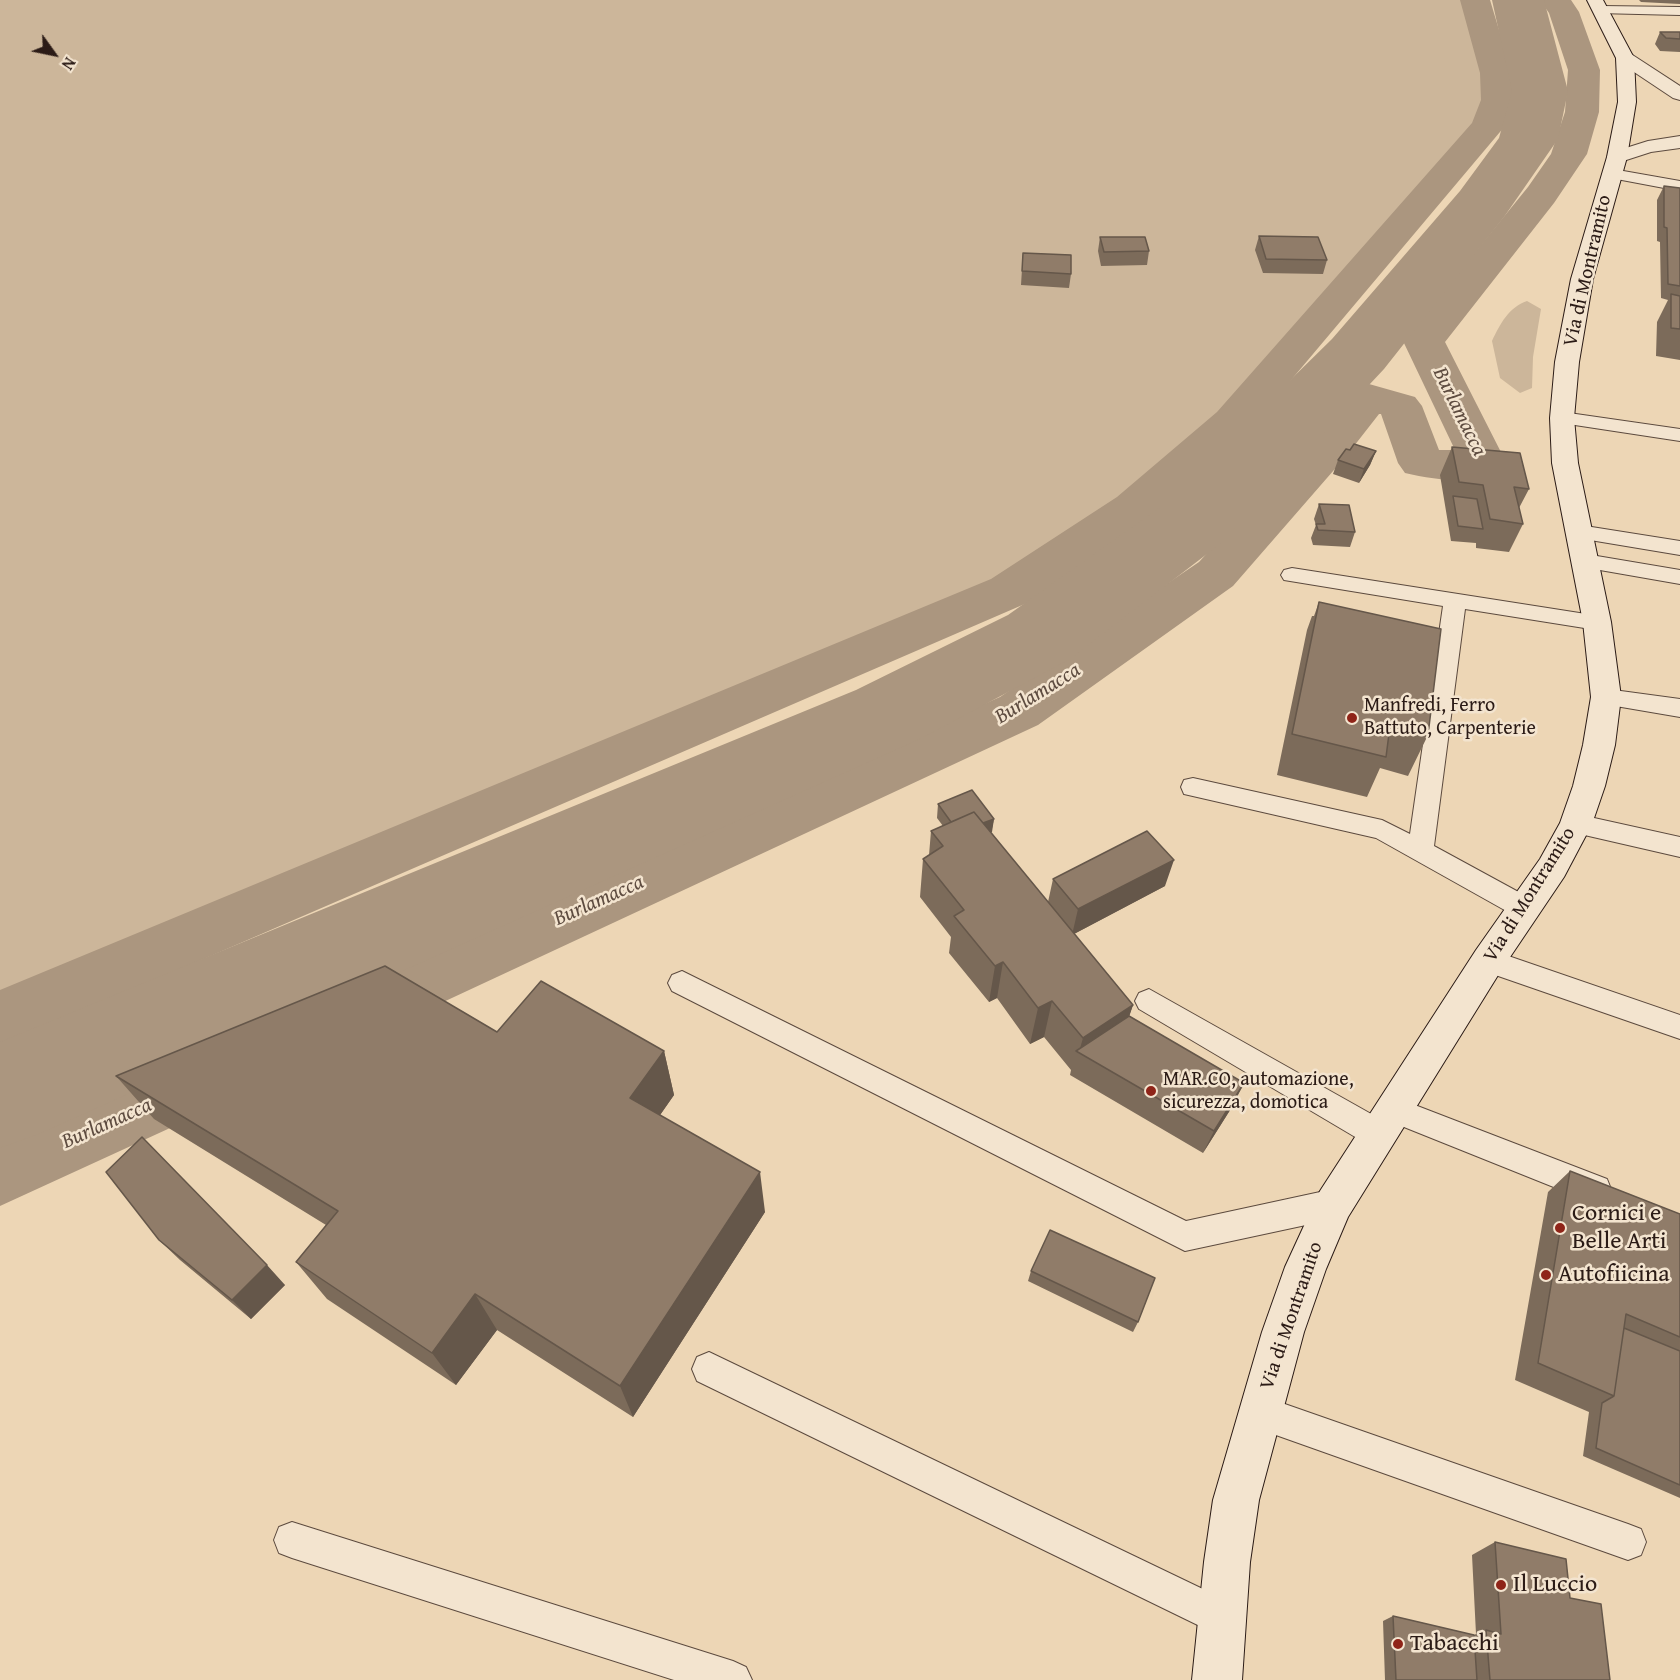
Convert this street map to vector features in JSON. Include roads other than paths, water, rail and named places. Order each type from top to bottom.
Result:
[{"type":"main road","name":"Via di Montramito","points":[[1217,1680],[1221,1617],[1236,1500],[1259,1412],[1302,1278],[1334,1204],[1488,962],[1526,909],[1576,824],[1589,786],[1606,697],[1597,622],[1565,463],[1562,418],[1567,363],[1580,288],[1614,165],[1627,102],[1625,58],[1598,5]]},
{"type":"main road","points":[[1625,58],[1680,94]]},
{"type":"main road","points":[[1614,165],[1648,147],[1680,142]]},
{"type":"lane","points":[[1598,5],[1680,11]]},
{"type":"lane","points":[[1663,11],[1674,27]]},
{"type":"lane","points":[[1614,165],[1680,186]]},
{"type":"lane","points":[[1562,418],[1680,435]]},
{"type":"lane","points":[[1582,547],[1680,548]]},
{"type":"lane","points":[[1582,547],[1680,577]]},
{"type":"lane","points":[[1292,575],[1597,622]]},
{"type":"lane","points":[[1421,849],[1455,599]]},
{"type":"lane","points":[[1606,697],[1680,708]]},
{"type":"lane","points":[[1194,787],[1382,830],[1421,849],[1526,909]]},
{"type":"lane","points":[[1576,824],[1680,847]]},
{"type":"lane","points":[[1488,962],[1680,1027]]},
{"type":"lane","points":[[682,983],[1185,1236],[1334,1204]]},
{"type":"lane","points":[[1149,1001],[1386,1122],[1625,1201]]},
{"type":"lane","points":[[709,1369],[1221,1617]]},
{"type":"lane","points":[[1259,1412],[1628,1542]]},
{"type":"lane","points":[[292,1540],[733,1680]]},
{"type":"waterway","name":"Burlamacca","points":[[0,1019],[1009,591],[1134,508],[1233,421],[1488,126],[1498,100],[1496,73],[1475,0]]},
{"type":"waterway","name":"Burlamacca","points":[[0,1096],[889,714],[1039,637],[1191,525],[1358,354],[1482,204],[1528,139],[1540,91],[1518,0]]},
{"type":"waterway","name":"Burlamacca","points":[[343,1018],[1019,711],[1216,574],[1331,445],[1369,397],[1400,406],[1421,463],[1485,466],[1424,341],[1541,195],[1569,154],[1582,112],[1584,70],[1564,12],[1555,0]]},
{"type":"waterway","name":"Burlamacca","points":[[0,1173],[219,1074]]},
{"type":"place","name":"Manfredi, Ferro Battuto, Carpenterie","points":[[1352,718]]},
{"type":"place","name":"MAR.CO, automazione, sicurezza, domotica","points":[[1151,1091]]},
{"type":"place","name":"Cornici e Belle Arti","points":[[1560,1228]]},
{"type":"place","name":"Autofiicina","points":[[1546,1275]]},
{"type":"place","name":"Il Luccio","points":[[1501,1585]]},
{"type":"place","name":"Tabacchi","points":[[1398,1644]]}]
